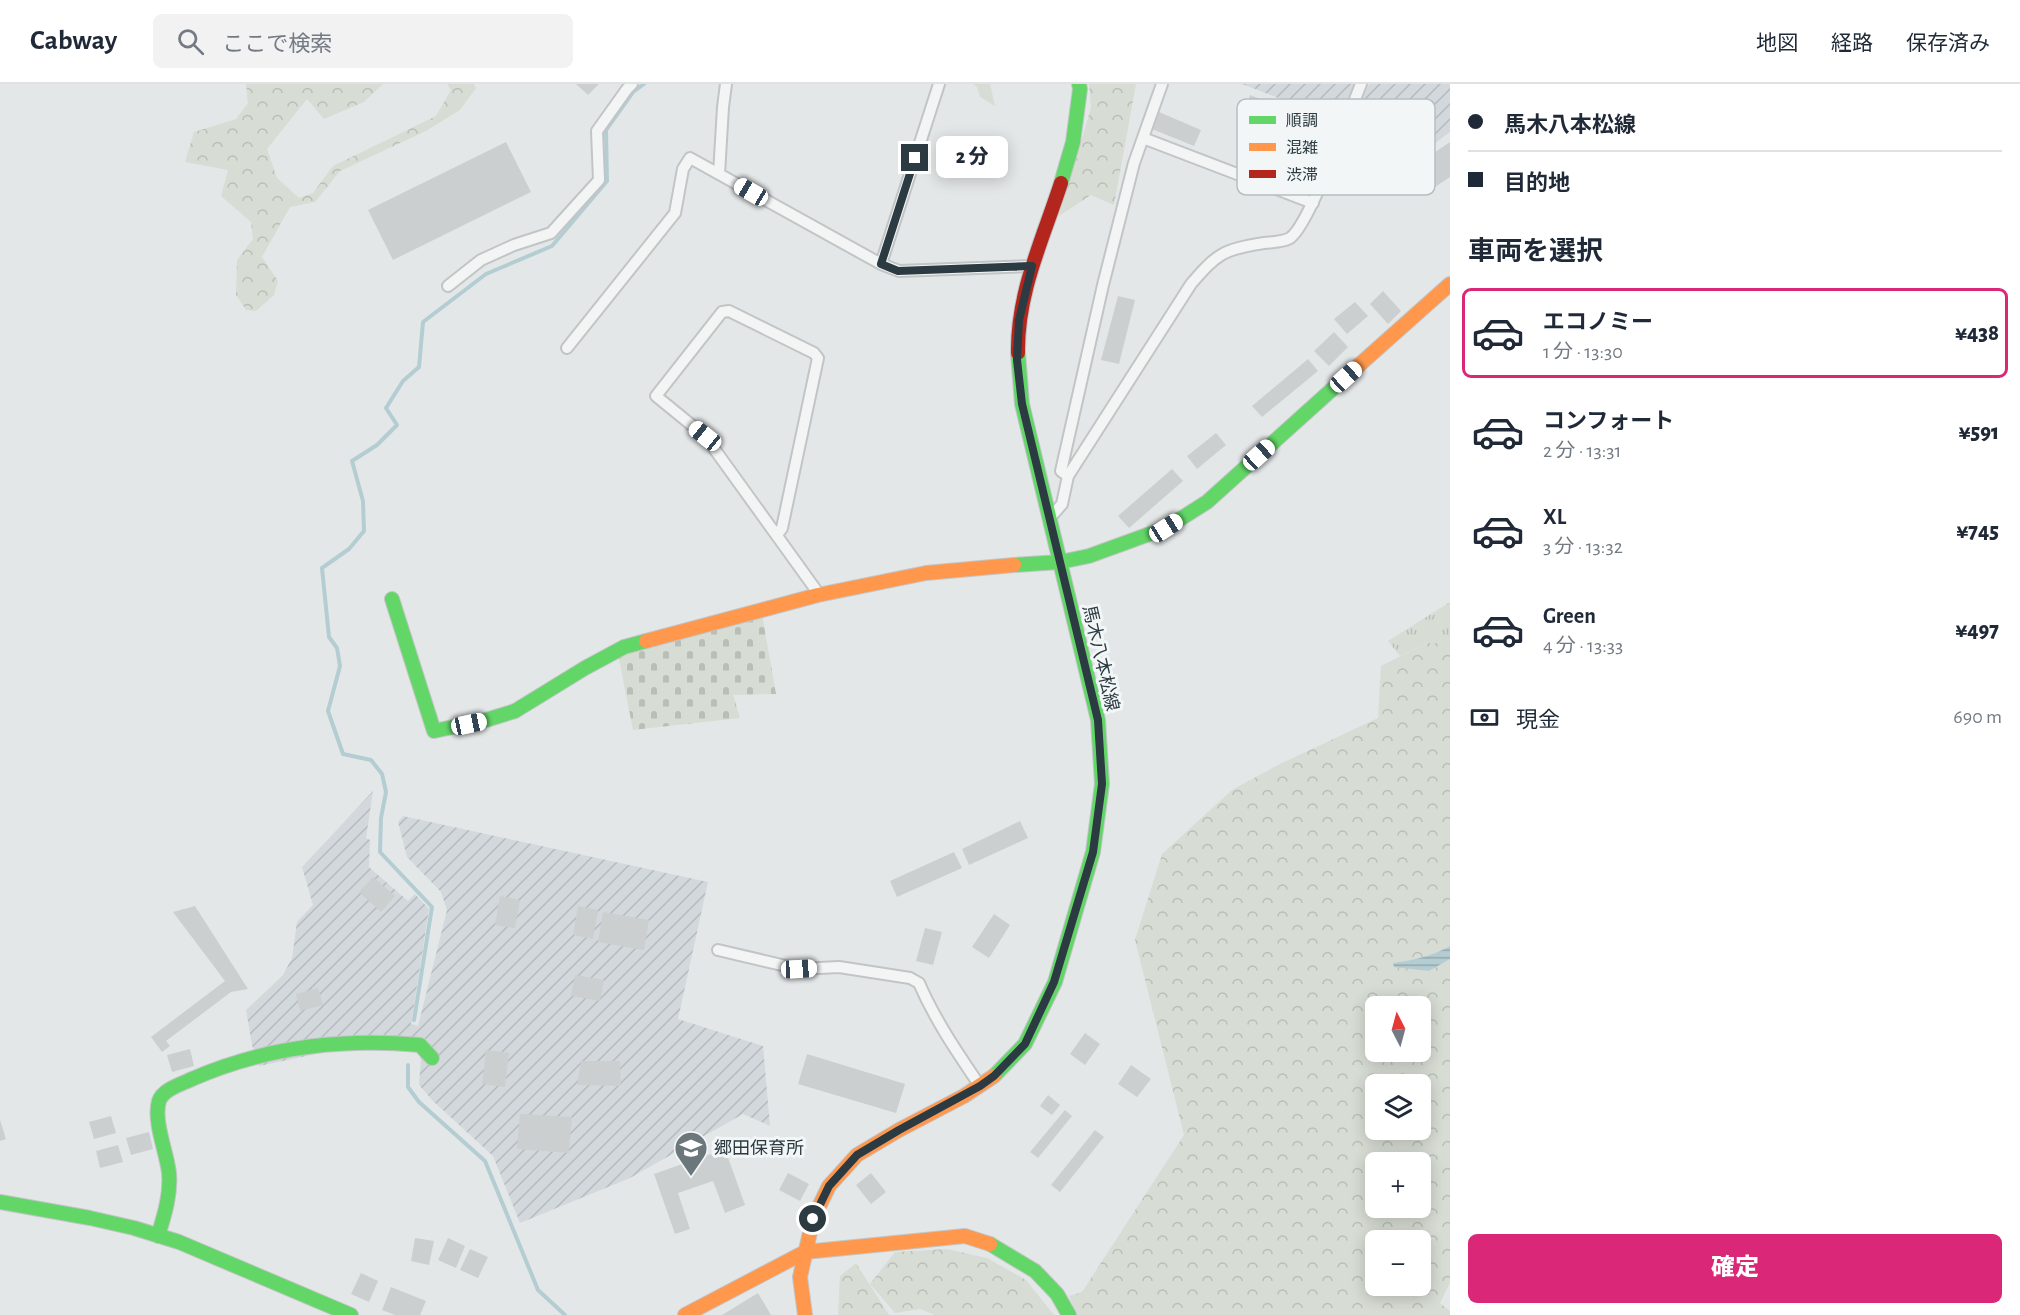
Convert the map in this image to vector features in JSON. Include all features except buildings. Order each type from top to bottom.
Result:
[{"type":"street","points":[[448,286],[481,260],[514,245],[551,233],[599,180],[597,131],[632,84]]},
{"type":"street","points":[[719,174],[726,84]]},
{"type":"street","points":[[881,264],[939,84]]},
{"type":"street","name":"馬木八本松線","points":[[805,1315],[800,1277],[813,1219],[829,1186],[857,1155],[980,1086],[994,1076],[1025,1044],[1054,982],[1093,852],[1102,784],[1098,720],[1022,404],[1017,360],[1019,320],[1032,266],[1071,149],[1079,84]]},
{"type":"street","points":[[1068,476],[1061,471],[1103,285],[1134,163],[1161,84]]},
{"type":"street","points":[[1355,99],[1361,84]]},
{"type":"street","points":[[1143,138],[1237,173]]},
{"type":"street","points":[[567,348],[675,213],[683,169],[690,158],[881,264],[898,271],[1032,266]]},
{"type":"street","points":[[1294,195],[1313,202]]},
{"type":"street","points":[[1050,518],[1062,504],[1068,476],[1191,284],[1213,258],[1237,247],[1288,239],[1297,233],[1316,195]]},
{"type":"street","points":[[392,599],[434,731],[515,711],[624,647],[818,595],[926,573],[1046,561],[1060,562],[1089,556],[1166,528],[1207,502],[1450,284]]},
{"type":"street","points":[[777,535],[782,528],[818,358],[814,353],[729,311],[722,312],[656,396],[705,436],[818,595]]},
{"type":"street","points":[[718,950],[799,969],[839,968],[910,978],[920,983],[932,1012],[948,1040],[980,1086]]},
{"type":"street","points":[[158,1236],[170,1190],[158,1113],[158,1102],[163,1094],[209,1071],[259,1056],[327,1043],[351,1040],[420,1045],[432,1058]]},
{"type":"street","points":[[0,1202],[90,1218],[134,1228],[179,1242],[351,1315]]},
{"type":"street","points":[[685,1315],[805,1252],[965,1236],[986,1242],[1035,1271],[1057,1294],[1069,1315]]},
{"type":"shaded area","points":[[1242,84],[1354,84],[1348,99],[1281,99]]},
{"type":"shaded area","points":[[1369,84],[1450,84],[1450,132],[1435,143],[1435,99],[1363,99]]},
{"type":"shaded area","points":[[373,791],[366,838],[370,840],[369,867],[408,901],[415,894],[429,909],[411,1024],[418,1026],[447,910],[441,892],[407,857],[398,822],[403,816],[708,882],[678,1019],[763,1046],[770,1126],[743,1114],[630,1178],[520,1223],[493,1156],[433,1101],[419,1085],[421,1059],[418,1052],[361,1050],[326,1052],[259,1066],[252,1045],[246,1010],[283,975],[292,958],[297,922],[313,905],[302,867]]},
{"type":"green space","points":[[246,84],[383,84],[364,102],[324,119],[307,99],[267,149],[277,178],[299,198],[313,193],[333,166],[436,116],[451,90],[447,84],[474,84],[476,88],[460,110],[426,131],[340,171],[315,202],[290,207],[262,257],[278,281],[274,295],[256,311],[246,310],[236,295],[237,260],[253,239],[251,222],[221,196],[228,170],[185,162],[194,132],[236,119],[248,103]]},
{"type":"green space","points":[[973,84],[990,84],[995,106],[980,97],[977,87]]},
{"type":"green space","points":[[1089,84],[1136,84],[1114,205],[1091,195],[1059,216],[1091,108]]},
{"type":"green space","points":[[1450,602],[1450,643],[1427,643],[1400,656],[1388,641]]},
{"type":"green space","points":[[762,614],[776,694],[733,695],[740,718],[633,730],[618,654]]},
{"type":"green space","points":[[1427,643],[1450,643],[1450,946],[1423,957],[1394,963],[1429,971],[1450,959],[1450,1283],[1440,1303],[1450,1311],[1450,1315],[1077,1315],[1069,1296],[1082,1292],[1184,1135],[1135,940],[1162,854],[1232,790],[1278,765],[1378,718],[1381,666]]},
{"type":"green space","points":[[947,1249],[987,1258],[1026,1280],[1054,1315],[935,1315],[920,1309],[895,1313],[870,1284],[895,1252]]},
{"type":"green space","points":[[856,1263],[889,1315],[838,1315],[840,1276]]},
{"type":"water","points":[[1450,946],[1450,959],[1429,971],[1394,967],[1393,963],[1423,957]]},
{"type":"waterway","points":[[414,1020],[432,907],[380,852],[381,818],[386,792],[382,774],[371,760],[343,754],[328,711],[340,666],[337,648],[329,637],[322,568],[349,549],[364,531],[363,501],[352,461],[377,445],[397,425],[386,408],[403,381],[419,367],[423,322],[486,274],[552,246],[607,181],[606,130],[633,92],[644,84]]},
{"type":"waterway","points":[[408,1065],[408,1087],[419,1102],[485,1161],[538,1290],[565,1315]]},
{"type":"traffic: fast","points":[[1061,183],[1073,142],[1079,84]]},
{"type":"traffic: fast","points":[[994,1076],[1025,1044],[1055,982],[1093,852],[1102,784],[1098,720],[1022,404],[1018,353]]},
{"type":"traffic: fast","points":[[1014,565],[1060,562],[1089,556],[1166,528],[1207,502],[1358,366]]},
{"type":"traffic: fast","points":[[392,599],[434,731],[515,711],[624,647],[646,641]]},
{"type":"traffic: fast","points":[[158,1236],[169,1189],[168,1165],[158,1118],[159,1101],[164,1093],[192,1079],[247,1059],[304,1047],[361,1043],[420,1045],[432,1058]]},
{"type":"traffic: fast","points":[[0,1202],[90,1218],[134,1228],[179,1242],[351,1315]]},
{"type":"traffic: fast","points":[[990,1244],[1035,1271],[1057,1294],[1069,1315]]},
{"type":"traffic: slow","points":[[1358,366],[1450,284]]},
{"type":"traffic: slow","points":[[646,641],[818,595],[926,573],[1014,565]]},
{"type":"traffic: slow","points":[[805,1315],[800,1277],[813,1219],[829,1186],[857,1155],[964,1096],[994,1076]]},
{"type":"traffic: slow","points":[[685,1315],[805,1252],[965,1236],[990,1244]]},
{"type":"traffic: jam","points":[[1018,353],[1026,287],[1061,183]]},
{"type":"place","name":"郷田保育所","points":[[691,1177]]},
{"type":"route","points":[[813,1219],[829,1186],[857,1155],[980,1086],[994,1076],[1025,1044],[1054,982],[1093,852],[1102,784],[1098,720],[1022,404],[1017,360],[1019,320],[1032,266],[898,271],[881,264],[915,158]]}]
